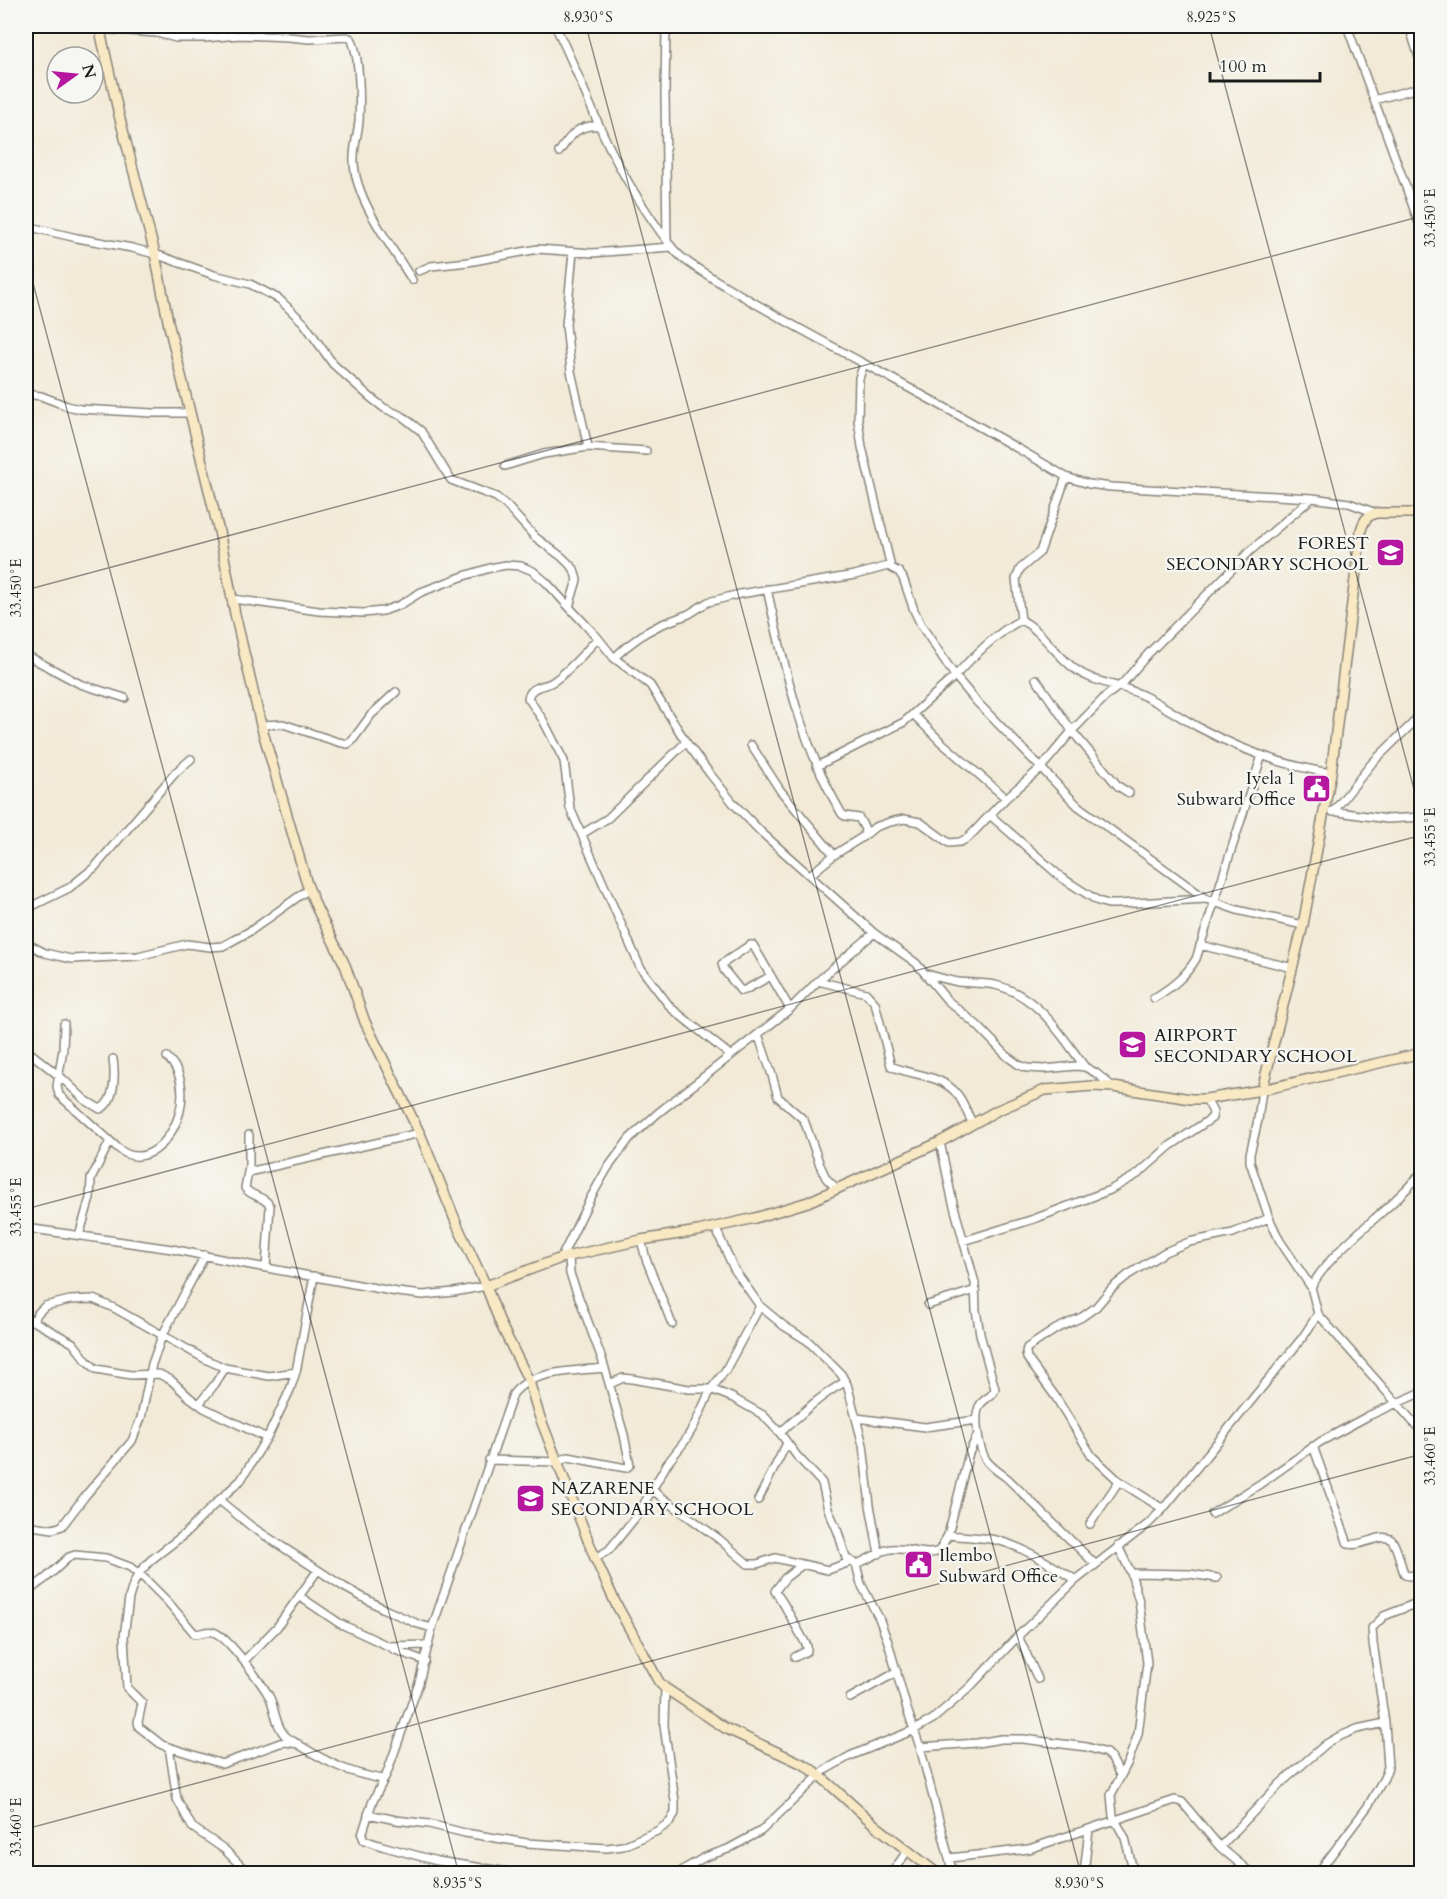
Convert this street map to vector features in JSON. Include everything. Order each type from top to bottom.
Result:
[{"type":"street","points":[[555,26],[569,52],[599,126],[631,189],[649,218],[685,260],[729,289],[930,398],[1066,477],[1111,488],[1312,498],[1349,503],[1376,513]]},
{"type":"street","points":[[666,26],[665,92],[669,244]]},
{"type":"street","points":[[1347,26],[1422,231]]},
{"type":"street","points":[[1409,26],[1422,67]]},
{"type":"street","points":[[412,280],[364,200],[355,171],[359,104],[354,43],[351,39],[347,37],[299,39],[239,35],[176,38],[157,33],[99,27],[155,254],[169,326],[220,536],[235,614],[261,725],[309,889],[345,965],[369,1031],[420,1133],[458,1227],[528,1381],[539,1415],[615,1602],[659,1682],[665,1688],[725,1728],[796,1761],[819,1775],[876,1826],[939,1874]]},
{"type":"street","points":[[1374,100],[1422,87]]},
{"type":"street","points":[[559,152],[577,129],[591,125],[599,126]]},
{"type":"street","points":[[26,226],[155,254],[214,275],[250,284],[279,299],[304,323],[333,364],[377,402],[391,412],[402,416],[421,431],[452,480],[496,497],[535,537],[574,569],[577,580],[569,607]]},
{"type":"street","points":[[419,271],[431,266],[468,262],[538,249],[610,253],[669,244]]},
{"type":"street","points":[[573,252],[566,325],[571,371],[588,447]]},
{"type":"street","points":[[864,364],[859,378],[858,420],[862,447],[891,567]]},
{"type":"street","points":[[26,394],[41,396],[80,409],[189,413]]},
{"type":"street","points":[[505,466],[544,454],[588,447],[646,451]]},
{"type":"street","points":[[1021,620],[1016,579],[1020,569],[1040,552],[1066,477]]},
{"type":"street","points":[[810,875],[834,855],[875,827],[904,819],[920,822],[949,843],[960,842],[968,838],[1006,798],[1041,768],[1072,731],[1250,551],[1312,498]]},
{"type":"street","points":[[1422,513],[1376,513],[1369,515],[1361,530],[1328,811],[1293,968],[1262,1090],[1250,1154],[1250,1162],[1269,1218],[1280,1241],[1311,1287],[1318,1314],[1422,1432]]},
{"type":"street","points":[[233,599],[319,611],[383,612],[421,592],[464,576],[506,565],[521,566],[532,571],[547,583],[614,658],[650,686],[686,742],[734,804],[777,848],[874,933],[916,963],[947,1000],[978,1026],[1008,1057],[1019,1065],[1044,1069],[1076,1066],[1085,1068],[1096,1073],[1113,1087]]},
{"type":"street","points":[[614,658],[645,633],[689,614],[708,602],[767,589],[846,576],[880,567],[891,567],[903,578],[921,625],[955,676],[1078,806],[1206,899],[1237,910],[1303,925]]},
{"type":"street","points":[[767,589],[788,683],[817,766],[842,814],[859,818],[862,822],[865,829],[864,836]]},
{"type":"street","points":[[817,766],[914,715],[964,665],[1011,625],[1021,620]]},
{"type":"street","points":[[1021,620],[1029,624],[1061,658],[1092,680],[1118,686],[1144,696],[1198,727],[1262,756],[1309,770],[1331,773]]},
{"type":"street","points":[[598,638],[571,667],[553,682],[537,686],[528,696],[564,761],[570,808],[640,967],[672,1008],[730,1055]]},
{"type":"street","points":[[26,655],[80,684],[125,698]]},
{"type":"street","points":[[1036,679],[1072,731],[1118,786],[1129,793]]},
{"type":"street","points":[[261,725],[283,724],[348,744],[371,715],[396,692]]},
{"type":"street","points":[[1328,811],[1413,723],[1422,706]]},
{"type":"street","points":[[914,715],[954,754],[1006,798]]},
{"type":"street","points":[[582,834],[608,818],[686,742]]},
{"type":"street","points":[[751,745],[780,790],[834,855]]},
{"type":"street","points":[[1154,998],[1178,983],[1196,959],[1262,756]]},
{"type":"street","points":[[26,892],[28,908],[69,888],[95,867],[176,772],[191,759]]},
{"type":"street","points":[[1328,811],[1387,819],[1422,818]]},
{"type":"street","points":[[991,816],[1062,878],[1098,901],[1117,904],[1206,899]]},
{"type":"street","points":[[26,943],[45,953],[71,959],[138,956],[187,944],[222,946],[252,930],[309,889]]},
{"type":"street","points":[[489,1461],[558,1462],[568,1457],[626,1468],[630,1465],[605,1368],[565,1258],[596,1188],[630,1138],[658,1113],[790,1009],[818,981],[874,933]]},
{"type":"street","points":[[771,976],[741,990],[724,970],[722,964],[753,945],[771,976],[790,1009]]},
{"type":"street","points":[[1200,945],[1293,968]]},
{"type":"street","points":[[927,974],[956,981],[995,985],[1023,996],[1043,1012],[1085,1068]]},
{"type":"street","points":[[818,981],[861,991],[870,996],[875,1003],[891,1066],[931,1077],[948,1086],[956,1093],[973,1124]]},
{"type":"street","points":[[64,1024],[63,1049],[57,1086],[59,1095],[126,1155],[134,1157],[152,1151],[168,1138],[175,1126],[182,1105],[177,1070],[166,1057]]},
{"type":"street","points":[[758,1034],[778,1097],[804,1120],[826,1178],[836,1188]]},
{"type":"street","points":[[26,1040],[29,1052],[97,1108],[103,1109],[110,1096],[113,1085],[113,1059]]},
{"type":"street","points":[[26,1228],[206,1255],[398,1292],[423,1294],[454,1292],[486,1286],[565,1258],[641,1240],[755,1218],[808,1202],[940,1142],[999,1110],[1045,1090],[1092,1086],[1113,1087],[1191,1099],[1206,1099],[1262,1090],[1422,1053]]},
{"type":"street","points":[[963,1241],[1034,1219],[1110,1190],[1127,1181],[1149,1166],[1170,1146],[1212,1118],[1212,1112],[1206,1099]]},
{"type":"street","points":[[248,1172],[420,1133]]},
{"type":"street","points":[[249,1135],[248,1172],[245,1185],[247,1191],[268,1202],[270,1206],[266,1268]]},
{"type":"street","points":[[79,1236],[90,1198],[91,1179],[110,1141]]},
{"type":"street","points":[[940,1142],[952,1199],[976,1290],[976,1310],[980,1334],[995,1389],[994,1394],[981,1404],[976,1420],[985,1459],[1095,1563]]},
{"type":"street","points":[[1311,1287],[1333,1255],[1422,1172]]},
{"type":"street","points":[[1163,1509],[1119,1481],[1092,1456],[1055,1396],[1027,1358],[1027,1348],[1056,1329],[1082,1317],[1096,1307],[1112,1288],[1128,1275],[1165,1252],[1189,1242],[1233,1233],[1269,1218]]},
{"type":"street","points":[[715,1227],[734,1269],[760,1306],[784,1326],[808,1341],[841,1374],[848,1386],[863,1445],[879,1554]]},
{"type":"street","points":[[641,1240],[646,1259],[672,1324]]},
{"type":"street","points":[[26,1525],[49,1529],[62,1527],[132,1441],[144,1406],[150,1373],[162,1336],[206,1255]]},
{"type":"street","points":[[298,1744],[280,1743],[222,1764],[157,1742],[139,1727],[142,1702],[127,1688],[124,1652],[129,1598],[138,1574],[201,1520],[241,1480],[267,1438],[296,1372],[314,1276]]},
{"type":"street","points":[[928,1305],[976,1290]]},
{"type":"street","points":[[34,1322],[37,1314],[45,1306],[70,1300],[93,1299],[225,1368],[269,1376],[296,1372]]},
{"type":"street","points":[[596,1558],[609,1550],[625,1532],[667,1464],[694,1426],[711,1389],[725,1371],[760,1306]]},
{"type":"street","points":[[679,1874],[705,1857],[748,1840],[761,1831],[819,1775],[850,1756],[914,1730],[948,1707],[1076,1580],[1148,1524],[1163,1509],[1303,1337],[1318,1314]]},
{"type":"street","points":[[26,1317],[73,1343],[96,1369],[131,1375],[159,1374],[171,1380],[199,1404],[267,1438]]},
{"type":"street","points":[[199,1404],[225,1368]]},
{"type":"street","points":[[521,1874],[437,1861],[364,1840],[362,1835],[375,1794],[393,1756],[419,1683],[432,1628],[513,1394],[528,1381],[558,1374],[605,1368]]},
{"type":"street","points":[[610,1384],[623,1378],[689,1389],[711,1389],[754,1408],[780,1433],[822,1484],[828,1509],[846,1558],[853,1563],[884,1629],[920,1747],[953,1874]]},
{"type":"street","points":[[780,1433],[812,1405],[841,1384],[846,1383]]},
{"type":"street","points":[[1212,1514],[1260,1484],[1313,1446],[1422,1392]]},
{"type":"street","points":[[857,1418],[925,1427],[976,1420]]},
{"type":"street","points":[[652,1490],[719,1539],[748,1564],[757,1564],[775,1558],[828,1570],[879,1554],[884,1550],[898,1549],[934,1553],[939,1551],[948,1535],[969,1454],[978,1434]]},
{"type":"street","points":[[758,1500],[787,1443]]},
{"type":"street","points":[[1313,1446],[1348,1544],[1354,1545],[1390,1538],[1405,1575],[1422,1573]]},
{"type":"street","points":[[1090,1524],[1119,1481]]},
{"type":"street","points":[[219,1500],[252,1527],[360,1597],[406,1619],[432,1628]]},
{"type":"street","points":[[948,1535],[997,1540],[1017,1547],[1052,1564],[1076,1580]]},
{"type":"street","points":[[1118,1546],[1131,1573],[1139,1601],[1147,1663],[1138,1734],[1128,1762],[1111,1795],[1112,1811],[1125,1838],[1134,1874]]},
{"type":"street","points":[[26,1593],[46,1578],[65,1558],[75,1555],[116,1561],[130,1567],[168,1602],[193,1633],[209,1631],[222,1637],[244,1661],[269,1698],[283,1733],[334,1766],[382,1779]]},
{"type":"street","points":[[795,1657],[807,1651],[807,1646],[775,1591],[785,1578],[802,1565]]},
{"type":"street","points":[[244,1661],[277,1627],[318,1570]]},
{"type":"street","points":[[1131,1573],[1190,1574],[1216,1578]]},
{"type":"street","points":[[299,1596],[339,1623],[424,1661]]},
{"type":"street","points":[[1317,1874],[1368,1806],[1384,1778],[1388,1761],[1372,1628],[1384,1616],[1422,1601]]},
{"type":"street","points":[[1018,1636],[1038,1679]]},
{"type":"street","points":[[388,1646],[429,1646]]},
{"type":"street","points":[[850,1698],[897,1672]]},
{"type":"street","points":[[369,1814],[429,1824],[478,1836],[527,1843],[607,1848],[623,1846],[657,1831],[670,1822],[675,1814],[664,1726],[665,1688]]},
{"type":"street","points":[[1220,1847],[1281,1783],[1326,1744],[1357,1729],[1385,1723]]},
{"type":"street","points":[[920,1747],[1012,1739],[1088,1747],[1106,1753],[1112,1759],[1120,1775]]},
{"type":"street","points":[[169,1747],[177,1799],[192,1827],[237,1860],[245,1870],[244,1874]]},
{"type":"street","points":[[950,1858],[1029,1849],[1171,1800],[1179,1801],[1220,1847],[1252,1874]]},
{"type":"street","points":[[1084,1874],[1089,1829]]},
{"type":"street","points":[[891,1874],[908,1850]]},
{"type":"waterway","points":[[26,1859],[33,1874]]},
{"type":"place","name":"FOREST SECONDARY SCHOOL","points":[[1390,553]]},
{"type":"place","name":"Iyela 1 Subward Office","points":[[1317,788]]},
{"type":"place","name":"AIRPORT SECONDARY SCHOOL","points":[[1133,1045]]},
{"type":"place","name":"NAZARENE SECONDARY SCHOOL","points":[[530,1498]]},
{"type":"place","name":"Ilembo Subward Office","points":[[918,1565]]}]
